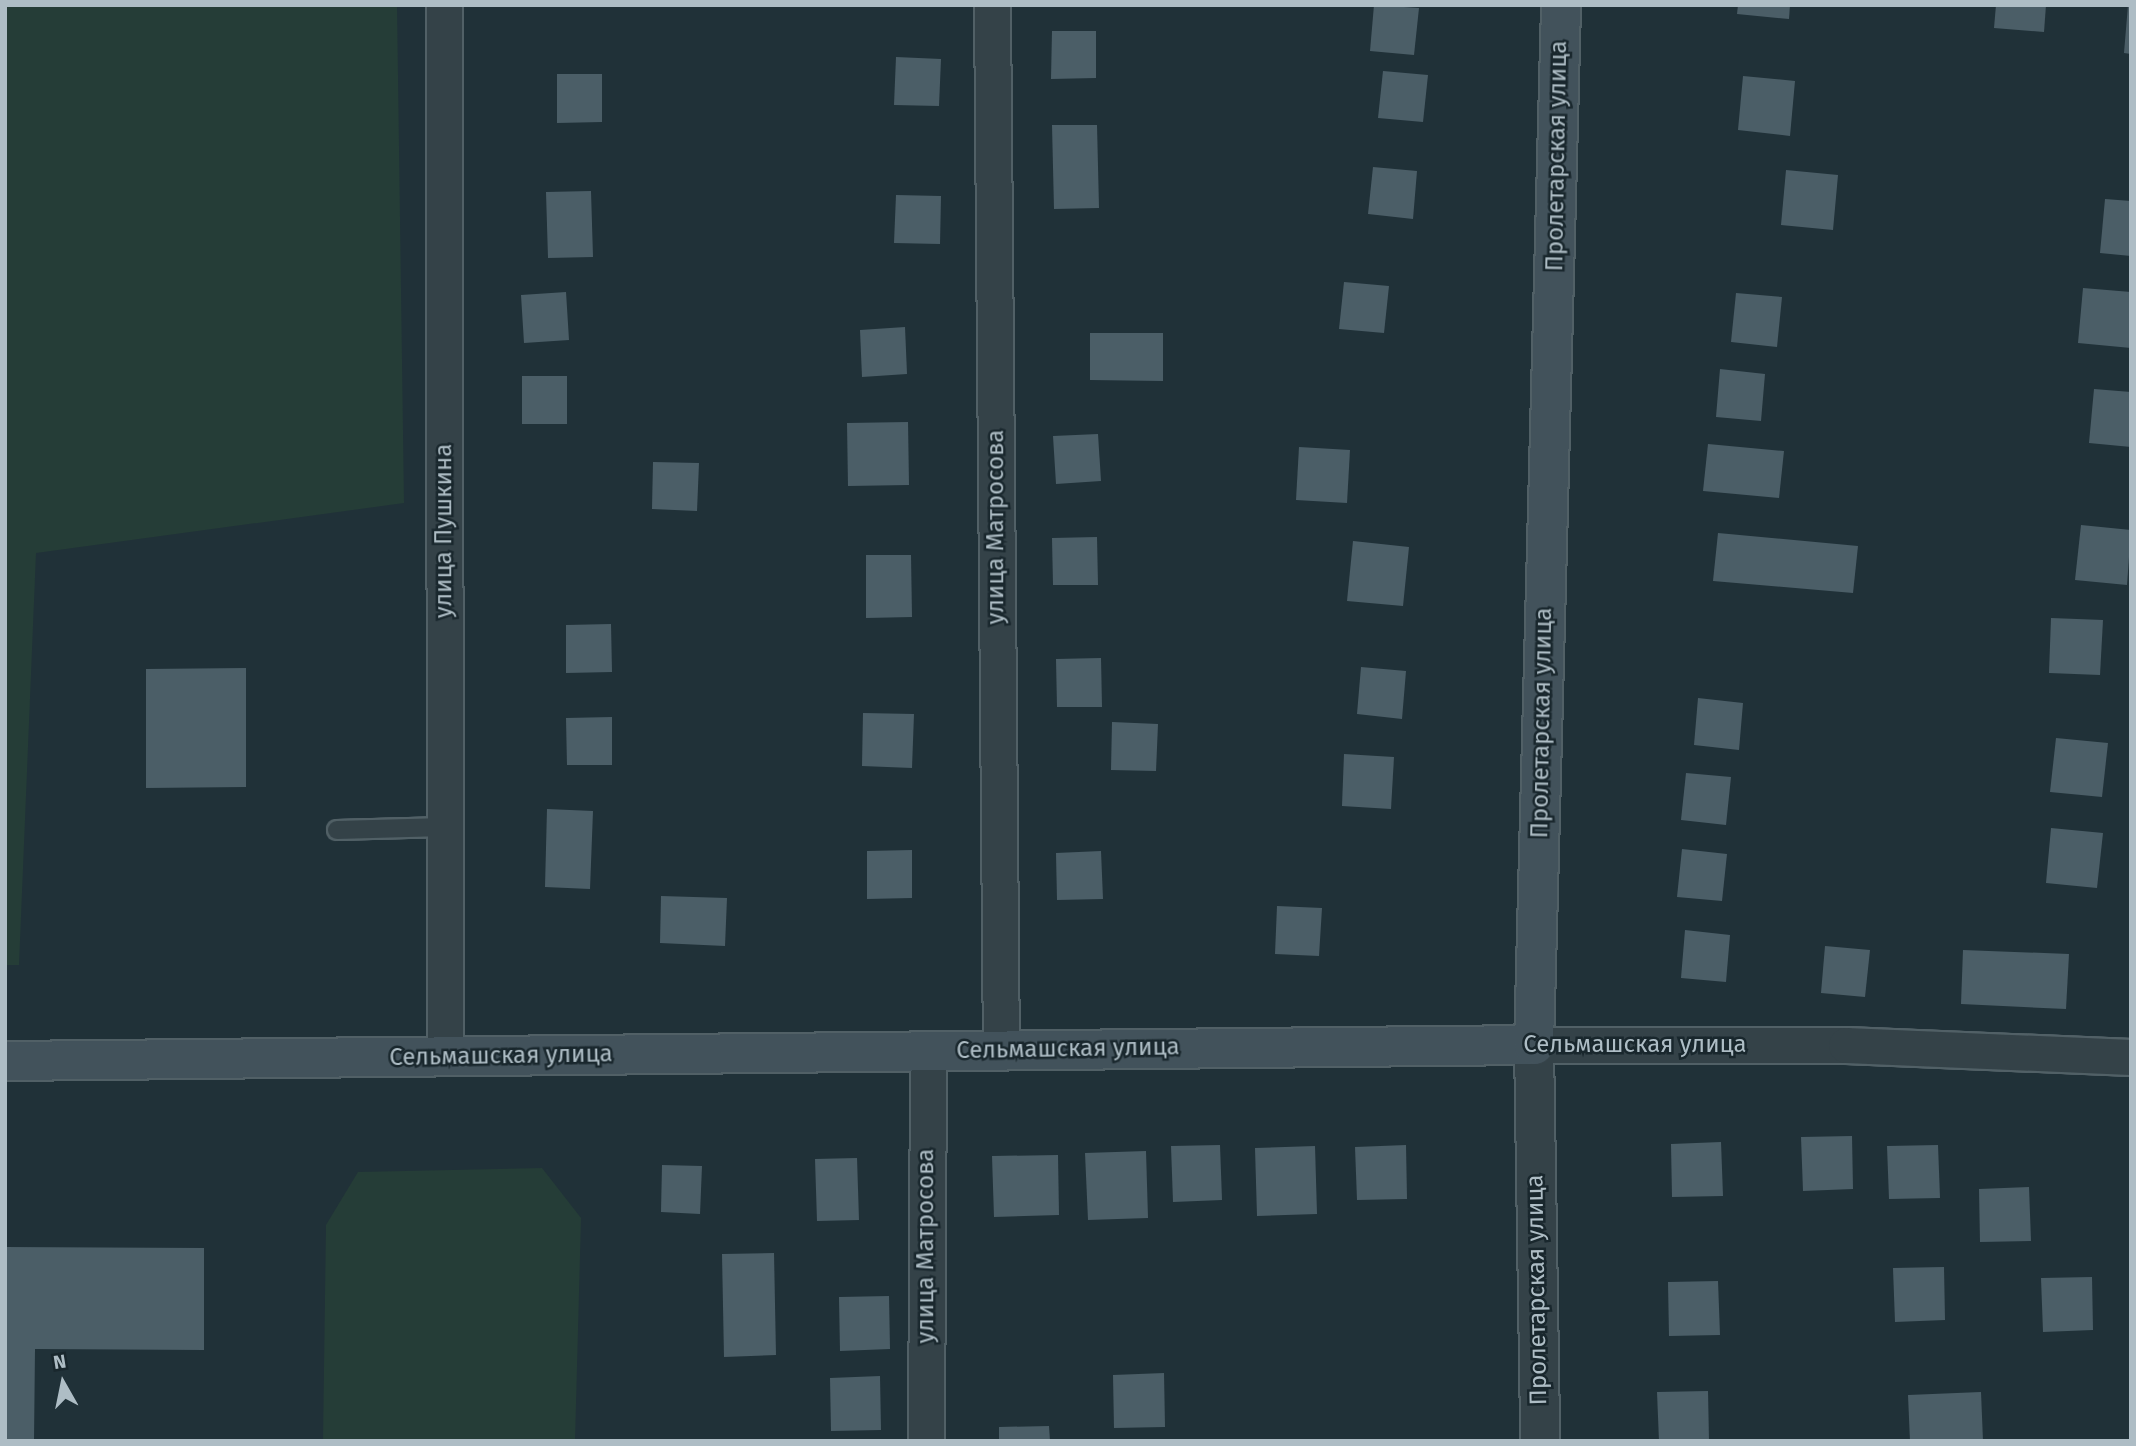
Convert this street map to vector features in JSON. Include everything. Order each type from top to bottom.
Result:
[{"type":"main road","name":"Пролетарская улица","points":[[1534,1045],[1561,5]]},
{"type":"main road","name":"Сельмашская улица","points":[[5,1061],[1534,1045]]},
{"type":"street","name":"улица Пушкина","points":[[444,5],[445,1057]]},
{"type":"street","name":"улица Матросова","points":[[992,5],[1000,1049]]},
{"type":"street","name":"Сельмашская улица","points":[[1534,1045],[1846,1045],[2131,1057]]},
{"type":"street","name":"Пролетарская улица","points":[[1534,1045],[1540,1441]]},
{"type":"street","name":"улица Матросова","points":[[926,1441],[928,1051]]},
{"type":"lane","points":[[337,830],[444,827]]},
{"type":"green space","points":[[5,5],[397,5],[404,503],[36,553],[19,965],[5,965]]},
{"type":"green space","points":[[542,1168],[581,1218],[575,1441],[323,1441],[326,1225],[358,1172]]},
{"type":"building","points":[[1374,5],[1419,8],[1414,55],[1370,51]]},
{"type":"building","points":[[1738,5],[1790,5],[1789,19],[1737,14]]},
{"type":"building","points":[[1996,5],[2046,5],[2044,32],[1994,28]]},
{"type":"building","points":[[2128,5],[2131,5],[2131,54],[2124,53]]},
{"type":"building","points":[[1052,31],[1096,31],[1096,78],[1051,79]]},
{"type":"building","points":[[896,57],[941,59],[939,106],[894,105]]},
{"type":"building","points":[[1383,71],[1428,75],[1423,122],[1378,118]]},
{"type":"building","points":[[557,74],[602,74],[602,122],[557,123]]},
{"type":"building","points":[[1743,76],[1795,81],[1790,136],[1738,130]]},
{"type":"building","points":[[1052,125],[1097,125],[1099,208],[1054,209]]},
{"type":"building","points":[[1373,167],[1417,171],[1413,219],[1368,214]]},
{"type":"building","points":[[1786,170],[1838,175],[1833,230],[1781,225]]},
{"type":"building","points":[[591,191],[593,257],[548,258],[546,192]]},
{"type":"building","points":[[896,195],[941,196],[940,244],[894,243]]},
{"type":"building","points":[[2105,199],[2131,201],[2131,256],[2100,253]]},
{"type":"building","points":[[1344,282],[1389,286],[1384,333],[1339,329]]},
{"type":"building","points":[[2083,288],[2131,292],[2131,348],[2078,343]]},
{"type":"building","points":[[566,292],[569,340],[524,343],[521,295]]},
{"type":"building","points":[[1736,293],[1782,297],[1777,347],[1731,342]]},
{"type":"building","points":[[905,327],[907,374],[862,377],[860,330]]},
{"type":"building","points":[[1090,333],[1163,333],[1163,381],[1090,380]]},
{"type":"building","points":[[1720,369],[1765,374],[1761,421],[1716,417]]},
{"type":"building","points":[[522,376],[567,376],[567,424],[522,424]]},
{"type":"building","points":[[2094,389],[2131,392],[2131,447],[2089,443]]},
{"type":"building","points":[[908,422],[909,485],[848,486],[847,423]]},
{"type":"building","points":[[1098,434],[1101,481],[1056,484],[1053,436]]},
{"type":"building","points":[[1708,444],[1784,451],[1779,498],[1703,491]]},
{"type":"building","points":[[1299,447],[1350,450],[1347,503],[1296,500]]},
{"type":"building","points":[[653,462],[699,463],[697,511],[652,509]]},
{"type":"building","points":[[2081,525],[2131,530],[2127,585],[2075,580]]},
{"type":"building","points":[[1718,533],[1858,546],[1853,593],[1713,581]]},
{"type":"building","points":[[1097,537],[1098,585],[1053,585],[1052,538]]},
{"type":"building","points":[[1353,541],[1409,547],[1403,606],[1347,601]]},
{"type":"building","points":[[866,555],[911,555],[912,617],[866,618]]},
{"type":"building","points":[[2051,618],[2103,620],[2100,675],[2049,673]]},
{"type":"building","points":[[611,624],[612,672],[566,673],[566,625]]},
{"type":"building","points":[[1101,658],[1102,707],[1057,707],[1056,659]]},
{"type":"building","points":[[1361,667],[1406,671],[1402,719],[1357,714]]},
{"type":"building","points":[[246,668],[246,787],[146,788],[146,669]]},
{"type":"building","points":[[1698,698],[1743,703],[1739,750],[1694,745]]},
{"type":"building","points":[[863,713],[914,714],[912,768],[862,766]]},
{"type":"building","points":[[612,717],[612,765],[567,765],[566,718]]},
{"type":"building","points":[[1112,722],[1158,724],[1156,771],[1111,770]]},
{"type":"building","points":[[2056,738],[2108,743],[2102,797],[2050,792]]},
{"type":"building","points":[[1344,754],[1394,757],[1391,809],[1342,806]]},
{"type":"building","points":[[1686,773],[1731,777],[1726,825],[1681,820]]},
{"type":"building","points":[[547,809],[593,811],[590,889],[545,887]]},
{"type":"building","points":[[2051,828],[2103,833],[2097,888],[2046,883]]},
{"type":"building","points":[[1682,849],[1727,854],[1722,901],[1677,897]]},
{"type":"building","points":[[912,850],[912,898],[867,899],[867,851]]},
{"type":"building","points":[[1101,851],[1103,899],[1057,900],[1056,853]]},
{"type":"building","points":[[661,896],[727,898],[725,946],[660,943]]},
{"type":"building","points":[[1277,906],[1322,908],[1319,956],[1275,954]]},
{"type":"building","points":[[1685,930],[1730,935],[1726,982],[1681,978]]},
{"type":"building","points":[[1825,946],[1870,950],[1865,997],[1821,993]]},
{"type":"building","points":[[1963,950],[2069,954],[2066,1009],[1961,1004]]},
{"type":"building","points":[[1852,1136],[1853,1189],[1803,1191],[1801,1137]]},
{"type":"building","points":[[1721,1142],[1723,1196],[1672,1197],[1671,1144]]},
{"type":"building","points":[[1220,1145],[1222,1200],[1173,1202],[1171,1146]]},
{"type":"building","points":[[1406,1145],[1407,1199],[1357,1200],[1355,1147]]},
{"type":"building","points":[[1938,1145],[1940,1198],[1889,1199],[1887,1146]]},
{"type":"building","points":[[1315,1146],[1317,1214],[1257,1216],[1255,1148]]},
{"type":"building","points":[[1146,1151],[1148,1218],[1088,1220],[1085,1153]]},
{"type":"building","points":[[1058,1155],[1059,1215],[994,1217],[992,1156]]},
{"type":"building","points":[[857,1158],[859,1220],[817,1221],[815,1159]]},
{"type":"building","points":[[662,1165],[702,1166],[700,1214],[661,1212]]},
{"type":"building","points":[[2029,1187],[2031,1241],[1980,1242],[1979,1189]]},
{"type":"building","points":[[5,1247],[204,1248],[204,1350],[35,1349],[34,1441],[5,1441]]},
{"type":"building","points":[[774,1253],[776,1355],[724,1357],[722,1254]]},
{"type":"building","points":[[1944,1267],[1945,1320],[1895,1322],[1893,1268]]},
{"type":"building","points":[[2092,1277],[2093,1330],[2043,1332],[2041,1278]]},
{"type":"building","points":[[1718,1281],[1720,1335],[1669,1336],[1668,1282]]},
{"type":"building","points":[[889,1296],[890,1349],[840,1351],[839,1297]]},
{"type":"building","points":[[1164,1373],[1165,1427],[1114,1428],[1113,1375]]},
{"type":"building","points":[[880,1376],[881,1430],[831,1431],[830,1378]]},
{"type":"building","points":[[1708,1391],[1709,1441],[1659,1441],[1657,1392]]},
{"type":"building","points":[[1981,1392],[1983,1441],[1910,1441],[1908,1395]]},
{"type":"building","points":[[1049,1426],[1050,1441],[999,1441],[999,1427]]}]
